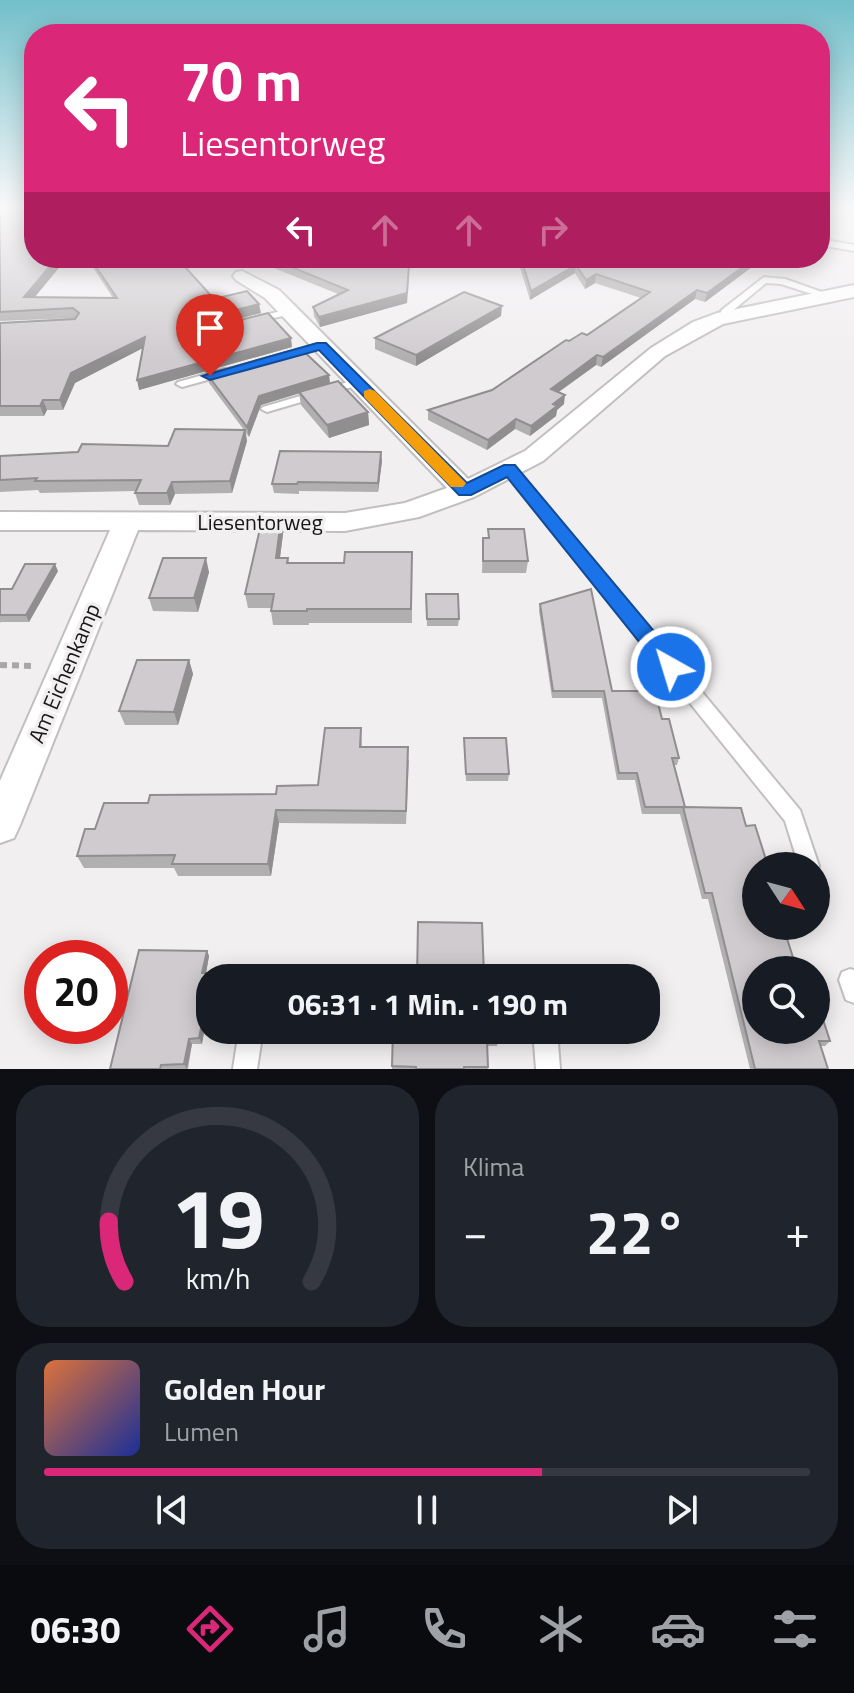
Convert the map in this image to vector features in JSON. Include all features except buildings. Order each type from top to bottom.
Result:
[{"type":"street","points":[[242,276],[272,294],[315,347],[358,382],[465,491]]},
{"type":"street","name":"Liesentorweg","points":[[0,521],[345,522],[409,511],[465,491],[544,448],[658,352],[700,326],[728,317],[854,291]]},
{"type":"street","name":"Am Eichenkamp","points":[[0,825],[128,521]]},
{"type":"lane","points":[[728,317],[726,311],[764,280],[782,281],[828,296]]},
{"type":"lane","points":[[246,322],[288,312]]},
{"type":"lane","points":[[182,384],[238,368]]},
{"type":"lane","points":[[267,409],[358,382]]},
{"type":"lane","points":[[509,469],[793,816],[805,852]]},
{"type":"lane","points":[[245,1069],[249,1044]]},
{"type":"lane","points":[[546,1044],[548,1069]]},
{"type":"slow traffic","points":[[370,394],[457,483]]},
{"type":"route","points":[[210,376],[322,345],[465,491],[509,469],[671,667]]}]
